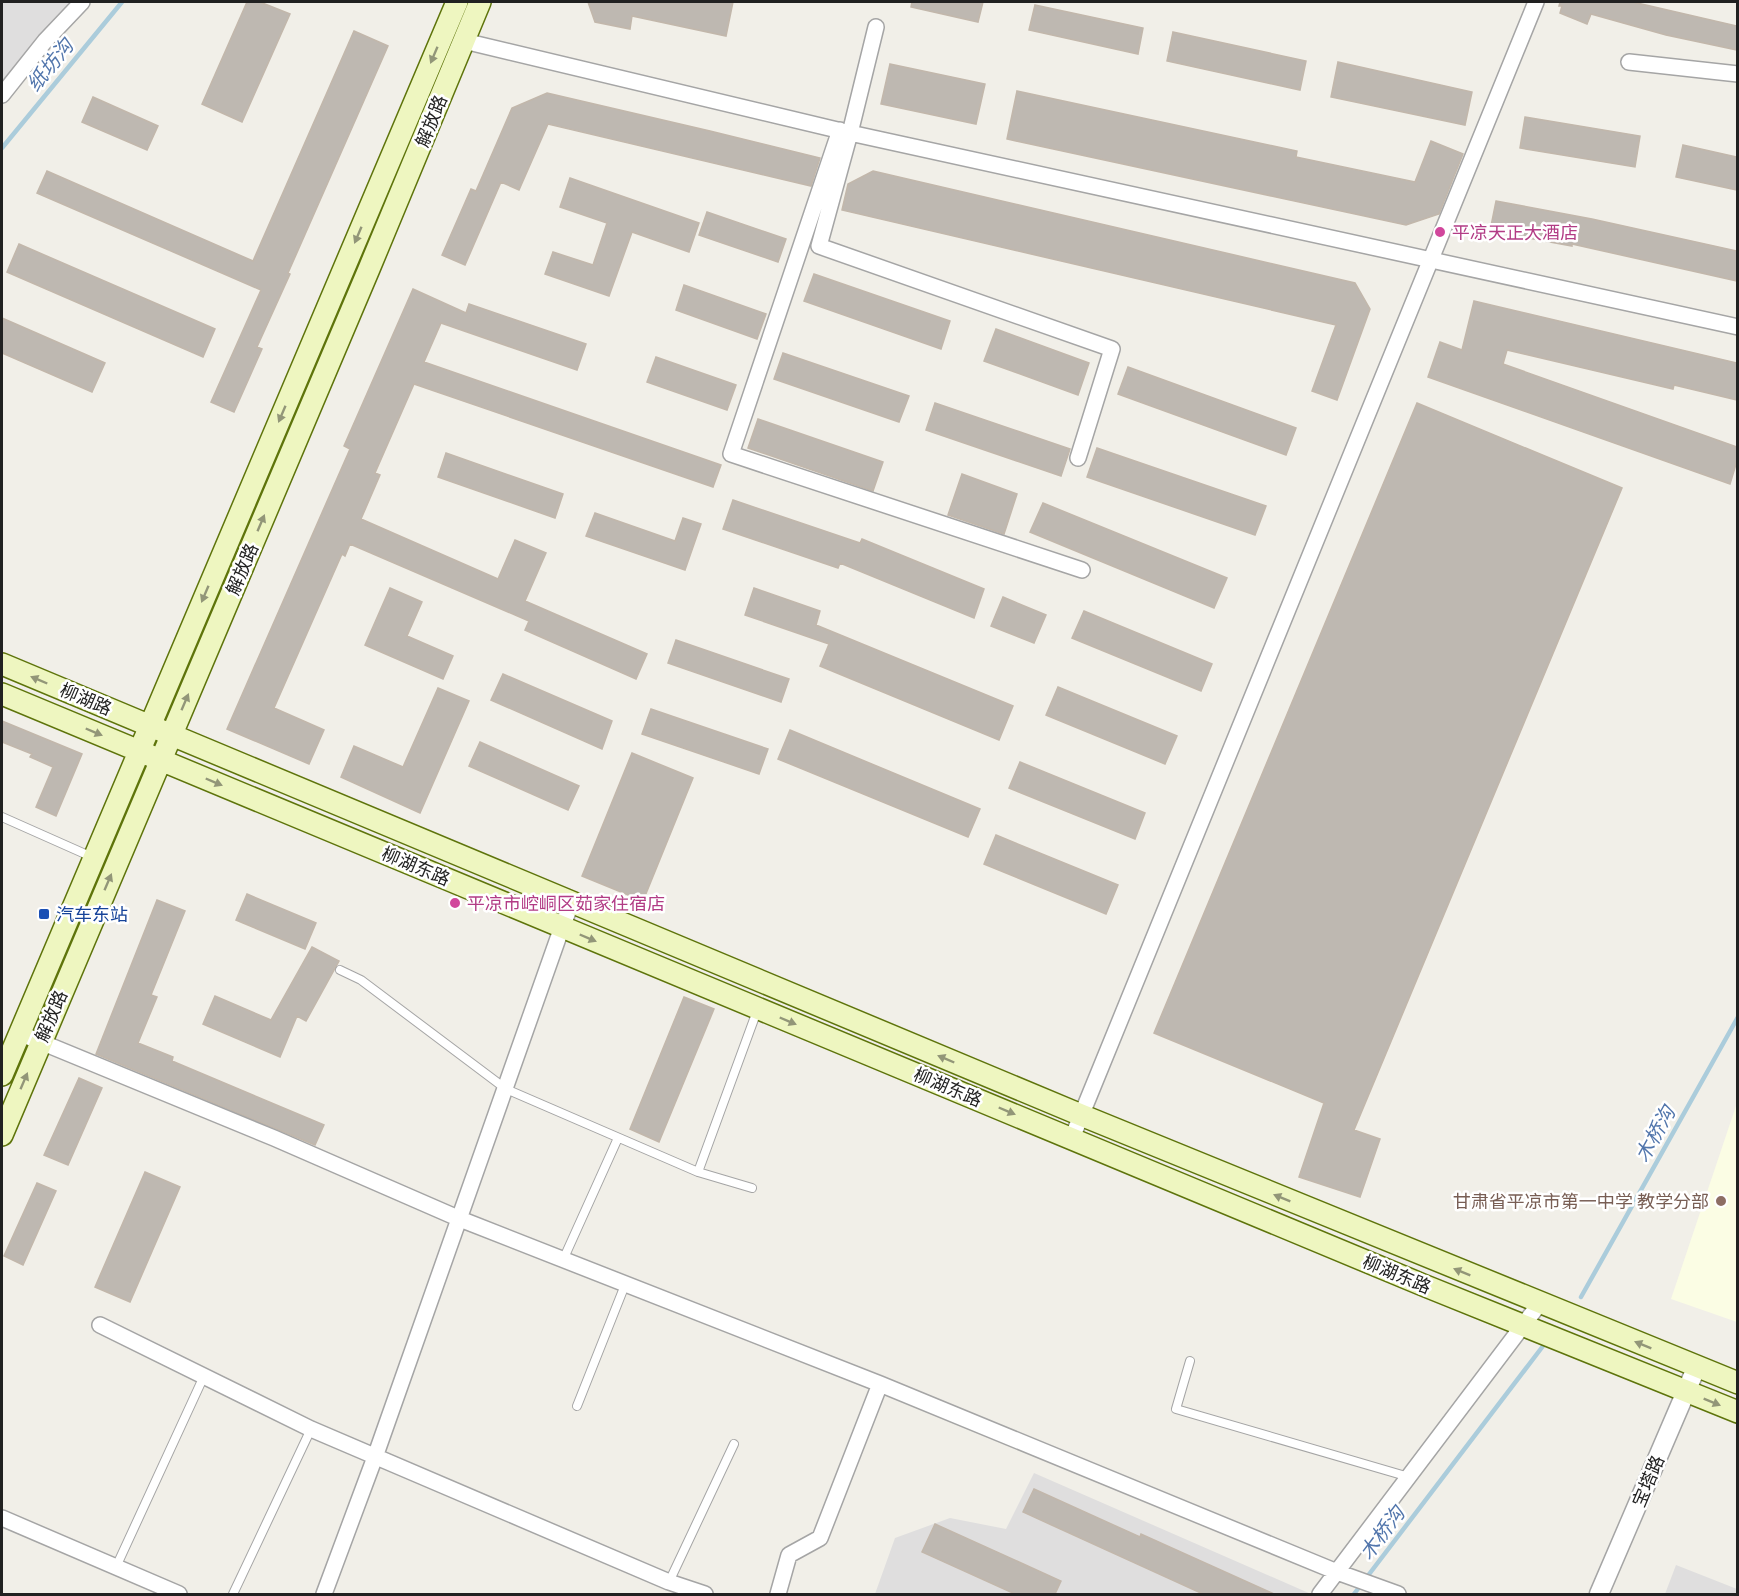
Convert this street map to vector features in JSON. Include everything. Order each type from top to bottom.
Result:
[{"type":"main road","name":"解放路","points":[[2,1075],[457,2]]},
{"type":"main road","name":"解放路","points":[[2,1135],[480,2]]},
{"type":"main road","name":"柳湖路","points":[[2,664],[171,735]]},
{"type":"main road","name":"柳湖路","points":[[2,694],[160,760]]},
{"type":"main road","name":"柳湖东路","points":[[171,735],[1081,1115],[1737,1383]]},
{"type":"main road","name":"柳湖东路","points":[[160,760],[1523,1326],[1737,1412]]},
{"type":"street","points":[[2,95],[45,40],[82,2]]},
{"type":"street","points":[[1072,1138],[1536,2]]},
{"type":"street","points":[[876,27],[845,131],[731,454],[1083,570]]},
{"type":"street","points":[[464,41],[845,131],[1737,327]]},
{"type":"street","points":[[1629,62],[1737,74]]},
{"type":"street","points":[[845,131],[819,246],[1112,349],[1078,458]]},
{"type":"street","points":[[324,1594],[572,902]]},
{"type":"street","points":[[19,1033],[274,1138],[460,1219],[880,1384],[1344,1575],[1398,1594]]},
{"type":"street","points":[[1320,1594],[1344,1575],[1409,1477],[1540,1303]]},
{"type":"street","points":[[100,1325],[311,1429],[669,1582],[705,1594]]},
{"type":"street","name":"宝塔路","points":[[1599,1594],[1697,1366]]},
{"type":"street","points":[[778,1594],[789,1555],[820,1538],[880,1384]]},
{"type":"street","points":[[2,1518],[179,1594]]},
{"type":"lane","points":[[2,818],[94,857]]},
{"type":"lane","points":[[340,970],[361,980],[506,1089],[698,1172],[752,1188]]},
{"type":"lane","points":[[698,1172],[758,1008]]},
{"type":"lane","points":[[563,1260],[618,1138]]},
{"type":"lane","points":[[577,1406],[624,1285]]},
{"type":"lane","points":[[1190,1361],[1176,1409],[1409,1477]]},
{"type":"lane","points":[[116,1567],[204,1376]]},
{"type":"lane","points":[[233,1594],[311,1429]]},
{"type":"lane","points":[[669,1582],[734,1444]]},
{"type":"shaded area","points":[[2,2],[83,2],[2,102]]},
{"type":"shaded area","name":"甘肃省平凉市第一中学 教学分部","points":[[1737,1103],[1737,1322],[1671,1299]]},
{"type":"shaded area","points":[[1034,1473],[1311,1594],[875,1594],[895,1538],[950,1518],[1006,1529]]},
{"type":"shaded area","points":[[1676,1565],[1737,1589],[1737,1594],[1665,1594]]},
{"type":"building","points":[[247,2],[260,2],[290,14],[242,122],[202,104]]},
{"type":"building","points":[[588,2],[733,2],[726,36],[632,16],[630,29],[595,22]]},
{"type":"building","points":[[912,2],[983,2],[978,22],[911,7]]},
{"type":"building","points":[[1560,2],[1633,2],[1737,26],[1737,50],[1666,35],[1591,14],[1587,24],[1560,13],[1562,6],[1559,6]]},
{"type":"building","points":[[1035,5],[1143,28],[1138,54],[1029,30]]},
{"type":"building","points":[[354,31],[388,46],[288,273],[290,274],[257,347],[262,349],[234,412],[211,402],[261,290],[37,193],[47,171],[253,261]]},
{"type":"building","points":[[1173,32],[1306,61],[1300,90],[1167,61]]},
{"type":"building","points":[[1338,62],[1472,92],[1465,125],[1331,97]]},
{"type":"building","points":[[890,64],[985,84],[976,124],[881,104]]},
{"type":"building","points":[[1017,91],[1297,151],[1296,157],[1415,182],[1431,141],[1463,154],[1439,214],[1406,225],[1007,139]]},
{"type":"building","points":[[547,93],[820,158],[811,186],[548,124],[519,190],[501,182],[465,265],[442,255],[471,189],[476,191],[512,108]]},
{"type":"building","points":[[93,97],[158,126],[147,150],[82,122]]},
{"type":"building","points":[[1525,117],[1640,136],[1635,167],[1520,148]]},
{"type":"building","points":[[1683,145],[1737,157],[1737,190],[1676,177]]},
{"type":"building","points":[[873,171],[1355,283],[1370,309],[1337,400],[1312,391],[1336,325],[842,210],[848,184]]},
{"type":"building","points":[[570,178],[699,223],[689,252],[632,232],[609,296],[545,274],[553,252],[593,265],[607,223],[560,207]]},
{"type":"building","points":[[1496,201],[1592,219],[1737,251],[1737,281],[1572,244],[1572,246],[1490,231]]},
{"type":"building","points":[[707,212],[786,239],[778,262],[699,235]]},
{"type":"building","points":[[19,244],[215,329],[203,357],[7,272]]},
{"type":"building","points":[[814,274],[950,321],[941,349],[804,301]]},
{"type":"building","points":[[684,285],[766,314],[757,339],[676,310]]},
{"type":"building","points":[[413,289],[466,313],[469,304],[586,344],[577,370],[441,323],[424,362],[721,465],[713,487],[414,384],[375,473],[380,475],[361,519],[498,579],[515,540],[546,553],[525,601],[647,654],[636,679],[525,630],[529,621],[350,544],[345,556],[342,554],[274,708],[324,730],[309,764],[227,729],[350,449],[344,446]]},
{"type":"building","points":[[1474,301],[1737,363],[1737,400],[1674,385],[1673,389],[1507,350],[1503,364],[1737,447],[1737,461],[1730,484],[1428,377],[1440,342],[1462,350]]},
{"type":"building","points":[[2,318],[105,363],[92,392],[2,353]]},
{"type":"building","points":[[996,329],[1089,363],[1078,395],[984,361]]},
{"type":"building","points":[[783,353],[909,396],[899,422],[774,379]]},
{"type":"building","points":[[656,357],[736,385],[727,410],[647,382]]},
{"type":"building","points":[[1128,367],[1296,428],[1286,455],[1118,394]]},
{"type":"building","points":[[935,403],[1070,449],[1061,476],[926,430]]},
{"type":"building","points":[[1417,403],[1622,488],[1354,1130],[1380,1139],[1360,1197],[1299,1177],[1324,1103],[1154,1033]]},
{"type":"building","points":[[758,419],[883,462],[873,491],[748,448]]},
{"type":"building","points":[[1097,448],[1266,506],[1255,535],[1087,477]]},
{"type":"building","points":[[446,453],[563,494],[555,518],[438,477]]},
{"type":"building","points":[[962,474],[1017,494],[1004,534],[948,515]]},
{"type":"building","points":[[733,500],[860,543],[862,539],[984,589],[974,618],[840,563],[838,568],[723,529]]},
{"type":"building","points":[[1043,503],[1227,578],[1214,608],[1030,532]]},
{"type":"building","points":[[595,513],[675,541],[683,518],[701,524],[685,570],[586,536]]},
{"type":"building","points":[[390,588],[422,602],[407,636],[453,656],[443,679],[365,645]]},
{"type":"building","points":[[754,588],[820,611],[816,625],[1013,706],[999,740],[820,666],[829,644],[745,615]]},
{"type":"building","points":[[1003,597],[1046,615],[1034,643],[991,626]]},
{"type":"building","points":[[1084,611],[1212,664],[1201,691],[1072,638]]},
{"type":"building","points":[[676,640],[789,679],[781,702],[668,663]]},
{"type":"building","points":[[503,674],[612,721],[602,749],[491,700]]},
{"type":"building","points":[[1058,687],[1177,736],[1165,764],[1046,715]]},
{"type":"building","points":[[438,688],[469,701],[420,813],[341,777],[354,746],[403,767]]},
{"type":"building","points":[[651,709],[768,749],[759,774],[642,734]]},
{"type":"building","points":[[2,721],[82,754],[56,816],[36,807],[53,767],[30,757],[32,754],[2,742]]},
{"type":"building","points":[[790,730],[980,809],[968,837],[778,759]]},
{"type":"building","points":[[480,742],[579,786],[568,810],[469,766]]},
{"type":"building","points":[[632,753],[693,778],[643,901],[582,876]]},
{"type":"building","points":[[1020,762],[1145,813],[1135,839],[1009,788]]},
{"type":"building","points":[[996,835],[1118,885],[1106,914],[984,864]]},
{"type":"building","points":[[247,894],[316,923],[305,949],[236,920]]},
{"type":"building","points":[[157,900],[185,911],[151,995],[157,997],[138,1043],[173,1057],[172,1061],[324,1125],[315,1145],[96,1054]]},
{"type":"building","points":[[312,947],[339,961],[306,1021],[297,1016],[280,1057],[203,1024],[215,996],[271,1020]]},
{"type":"building","points":[[684,997],[714,1009],[659,1142],[630,1129]]},
{"type":"building","points":[[79,1078],[102,1088],[68,1165],[44,1155]]},
{"type":"building","points":[[145,1172],[180,1187],[130,1302],[95,1287]]},
{"type":"building","points":[[37,1183],[56,1191],[23,1265],[4,1256]]},
{"type":"building","points":[[1034,1489],[1274,1594],[1203,1594],[1023,1512]]},
{"type":"building","points":[[935,1524],[1061,1581],[1055,1594],[1015,1594],[922,1552]]},
{"type":"waterway","name":"纸坊沟","points":[[2,148],[122,2]]},
{"type":"waterway","name":"木桥沟","points":[[1581,1297],[1738,1017]]},
{"type":"waterway","name":"木桥沟","points":[[1354,1594],[1543,1346]]},
{"type":"place","name":"平凉天正大酒店","points":[[1440,232]]},
{"type":"place","name":"平凉市崆峒区茹家住宿店","points":[[455,903]]},
{"type":"place","name":"汽车东站","points":[[44,914]]},
{"type":"place","name":"甘肃省平凉市第一中学 教学分部","points":[[1721,1201]]}]
